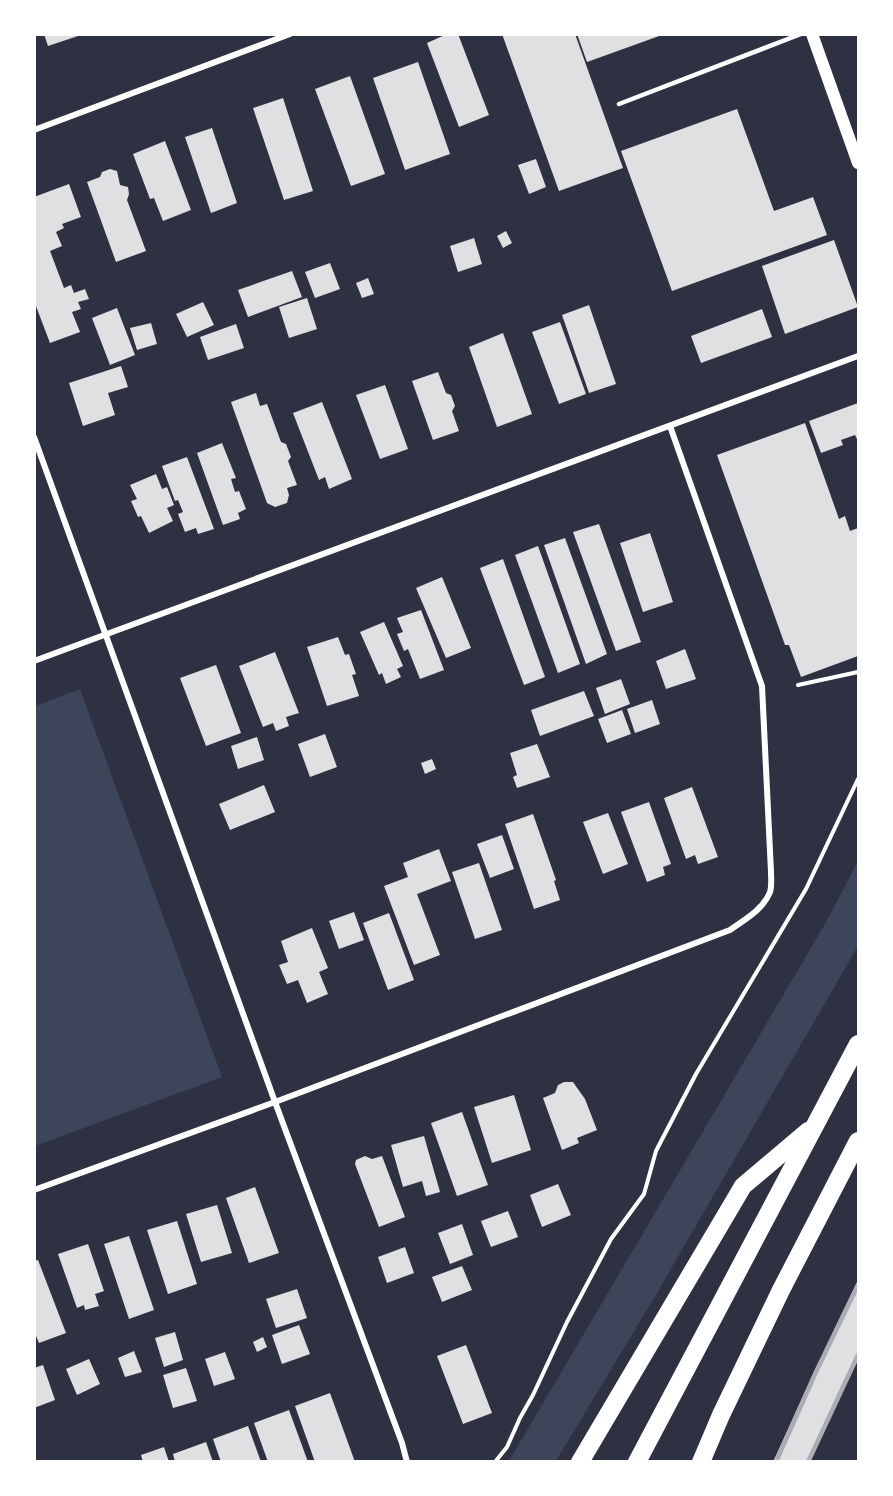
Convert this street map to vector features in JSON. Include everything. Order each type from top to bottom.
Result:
[{"type":"highway","points":[[638,1461],[858,1044]]},
{"type":"highway","points":[[580,1461],[743,1186],[816,1125]]},
{"type":"highway","points":[[701,1461],[781,1290],[858,1141]]},
{"type":"main road","points":[[812,34],[858,164]]},
{"type":"street","points":[[34,130],[290,34]]},
{"type":"street","points":[[34,661],[858,356]]},
{"type":"street","points":[[34,1190],[275,1102],[730,930],[762,906],[770,892],[771,872],[762,686],[670,426]]},
{"type":"street","points":[[34,437],[407,1461]]},
{"type":"lane","points":[[619,104],[801,34]]},
{"type":"path","points":[[798,685],[858,672]]},
{"type":"path","points":[[495,1461],[507,1447],[567,1322],[611,1239],[644,1194],[656,1151],[696,1074],[806,889],[858,779]]},
{"type":"shaded area","points":[[80,689],[222,1077],[35,1146],[35,706]]},
{"type":"shaded area","points":[[858,861],[858,946],[657,1293],[556,1461],[509,1461],[825,924]]},
{"type":"building","points":[[44,34],[81,34],[81,35],[48,46]]},
{"type":"building","points":[[447,34],[458,34],[489,115],[459,127],[427,43]]},
{"type":"building","points":[[502,34],[575,34],[623,168],[559,191]]},
{"type":"building","points":[[577,34],[662,34],[662,35],[587,62]]},
{"type":"building","points":[[418,62],[450,154],[405,170],[373,78]]},
{"type":"building","points":[[350,76],[385,174],[351,186],[315,89]]},
{"type":"building","points":[[283,98],[313,191],[284,200],[253,108]]},
{"type":"building","points":[[737,109],[774,211],[813,197],[827,235],[672,291],[621,151]]},
{"type":"building","points":[[212,128],[237,203],[211,213],[185,137]]},
{"type":"building","points":[[165,141],[191,210],[163,221],[154,198],[150,199],[133,154]]},
{"type":"building","points":[[536,159],[546,187],[529,194],[518,165]]},
{"type":"building","points":[[110,169],[117,171],[120,185],[128,187],[127,200],[146,251],[116,262],[87,182],[100,177],[102,172]]},
{"type":"building","points":[[69,184],[81,217],[62,224],[64,228],[56,232],[62,246],[50,251],[64,288],[71,285],[74,293],[85,289],[89,299],[78,302],[81,309],[72,312],[80,332],[50,343],[34,301],[34,197]]},
{"type":"building","points":[[506,231],[512,243],[503,248],[497,236]]},
{"type":"building","points":[[474,238],[482,264],[458,272],[450,246]]},
{"type":"building","points":[[834,240],[858,307],[785,334],[762,266]]},
{"type":"building","points":[[330,263],[340,289],[315,298],[305,272]]},
{"type":"building","points":[[292,271],[302,297],[248,317],[238,290]]},
{"type":"building","points":[[368,278],[374,294],[362,298],[356,283]]},
{"type":"building","points":[[307,298],[317,329],[289,338],[279,307]]},
{"type":"building","points":[[203,302],[214,325],[187,337],[176,314]]},
{"type":"building","points":[[589,305],[616,384],[589,393],[562,315]]},
{"type":"building","points":[[117,308],[135,355],[110,365],[92,318]]},
{"type":"building","points":[[762,309],[772,337],[701,363],[691,336]]},
{"type":"building","points":[[560,322],[586,394],[559,404],[532,332]]},
{"type":"building","points":[[151,323],[157,344],[137,350],[130,328]]},
{"type":"building","points":[[236,324],[244,348],[208,360],[200,337]]},
{"type":"building","points":[[503,333],[532,414],[497,427],[469,347]]},
{"type":"building","points":[[121,366],[128,387],[108,393],[115,415],[83,426],[69,383]]},
{"type":"building","points":[[438,372],[446,393],[451,395],[455,406],[452,411],[459,431],[433,440],[412,381]]},
{"type":"building","points":[[385,385],[408,449],[380,459],[356,395]]},
{"type":"building","points":[[256,393],[260,406],[267,404],[281,442],[286,444],[291,457],[288,461],[297,485],[287,488],[289,495],[287,503],[275,507],[267,503],[231,402]]},
{"type":"building","points":[[322,402],[352,479],[329,489],[325,477],[319,480],[293,413]]},
{"type":"building","points":[[858,403],[858,441],[855,435],[841,440],[843,445],[821,453],[809,421]]},
{"type":"building","points":[[805,423],[839,519],[845,516],[850,531],[858,528],[858,656],[801,677],[789,645],[785,645],[717,455]]},
{"type":"building","points":[[222,443],[236,478],[231,479],[235,492],[239,491],[246,509],[238,513],[240,519],[223,525],[197,453]]},
{"type":"building","points":[[187,457],[214,529],[198,534],[196,528],[185,532],[178,514],[183,512],[178,500],[175,501],[162,466]]},
{"type":"building","points":[[156,474],[162,489],[167,487],[174,505],[167,508],[173,521],[149,533],[131,501],[137,499],[130,485]]},
{"type":"building","points":[[599,524],[641,642],[616,651],[573,532]]},
{"type":"building","points":[[650,533],[673,602],[643,612],[620,543]]},
{"type":"building","points":[[565,538],[607,654],[586,664],[544,545]]},
{"type":"building","points":[[538,546],[580,664],[558,673],[515,555]]},
{"type":"building","points":[[503,559],[545,677],[524,685],[480,568]]},
{"type":"building","points":[[442,577],[471,648],[446,658],[416,588]]},
{"type":"building","points":[[421,610],[444,670],[420,679],[408,649],[404,651],[397,634],[403,632],[397,618]]},
{"type":"building","points":[[384,622],[403,666],[397,669],[401,677],[386,684],[382,673],[379,675],[360,632]]},
{"type":"building","points":[[338,637],[345,655],[349,654],[356,674],[352,675],[359,696],[327,706],[307,647]]},
{"type":"building","points":[[685,649],[696,679],[666,689],[656,661]]},
{"type":"building","points":[[275,652],[299,713],[286,717],[289,726],[276,731],[273,723],[263,727],[239,666]]},
{"type":"building","points":[[216,665],[241,733],[206,746],[180,678]]},
{"type":"building","points":[[621,679],[630,704],[605,714],[596,688]]},
{"type":"building","points":[[584,691],[594,716],[540,736],[531,710]]},
{"type":"building","points":[[652,700],[660,724],[635,733],[627,709]]},
{"type":"building","points":[[622,710],[631,734],[607,743],[598,719]]},
{"type":"building","points":[[325,734],[337,767],[310,777],[298,744]]},
{"type":"building","points":[[257,737],[264,760],[238,769],[231,746]]},
{"type":"building","points":[[537,744],[550,777],[517,788],[513,777],[517,775],[510,753]]},
{"type":"building","points":[[432,759],[436,769],[425,774],[421,763]]},
{"type":"building","points":[[264,785],[275,812],[230,830],[219,804]]},
{"type":"building","points":[[692,787],[718,857],[698,864],[695,855],[686,859],[664,798]]},
{"type":"building","points":[[649,802],[671,864],[663,867],[665,875],[647,882],[621,812]]},
{"type":"building","points":[[608,813],[628,864],[603,874],[583,822]]},
{"type":"building","points":[[533,814],[556,880],[554,881],[560,900],[534,909],[505,824]]},
{"type":"building","points":[[502,835],[514,869],[490,878],[477,844]]},
{"type":"building","points":[[439,849],[451,881],[417,894],[440,955],[414,965],[384,886],[408,877],[403,863]]},
{"type":"building","points":[[479,863],[502,930],[475,939],[452,872]]},
{"type":"building","points":[[354,912],[364,940],[339,949],[329,921]]},
{"type":"building","points":[[389,913],[414,980],[388,990],[363,923]]},
{"type":"building","points":[[312,928],[328,968],[319,972],[328,994],[307,1003],[298,980],[287,984],[279,965],[288,962],[281,941]]},
{"type":"building","points":[[573,1082],[585,1099],[597,1130],[577,1138],[579,1143],[562,1150],[543,1098],[555,1093],[558,1085]]},
{"type":"building","points":[[514,1095],[531,1150],[492,1163],[474,1107]]},
{"type":"building","points":[[462,1112],[488,1185],[457,1196],[431,1123]]},
{"type":"building","points":[[424,1136],[440,1192],[426,1196],[422,1181],[403,1187],[391,1145]]},
{"type":"building","points":[[365,1156],[372,1159],[382,1156],[405,1217],[379,1227],[355,1164],[356,1160]]},
{"type":"building","points":[[558,1184],[571,1215],[542,1227],[530,1195]]},
{"type":"building","points":[[255,1187],[279,1253],[249,1263],[226,1198]]},
{"type":"building","points":[[217,1205],[232,1253],[201,1262],[186,1214]]},
{"type":"building","points":[[508,1211],[518,1237],[491,1247],[481,1221]]},
{"type":"building","points":[[177,1221],[197,1284],[168,1294],[147,1230]]},
{"type":"building","points":[[462,1224],[473,1255],[450,1264],[438,1233]]},
{"type":"building","points":[[129,1236],[154,1310],[129,1319],[104,1244]]},
{"type":"building","points":[[88,1244],[104,1291],[95,1294],[99,1306],[85,1310],[84,1305],[77,1308],[58,1254]]},
{"type":"building","points":[[405,1247],[414,1273],[387,1283],[378,1257]]},
{"type":"building","points":[[38,1260],[66,1333],[39,1343],[34,1331],[34,1261]]},
{"type":"building","points":[[462,1266],[472,1290],[442,1302],[432,1277]]},
{"type":"building","points":[[858,1280],[858,1358],[810,1462],[773,1462],[814,1372]]},
{"type":"building","points":[[297,1289],[307,1318],[276,1328],[266,1299]]},
{"type":"building","points":[[299,1325],[310,1354],[282,1364],[272,1335]]},
{"type":"building","points":[[175,1332],[183,1360],[164,1367],[155,1338]]},
{"type":"building","points":[[263,1337],[267,1347],[257,1352],[253,1342]]},
{"type":"building","points":[[466,1345],[492,1413],[463,1424],[437,1356]]},
{"type":"building","points":[[134,1351],[142,1372],[125,1377],[118,1358]]},
{"type":"building","points":[[225,1352],[235,1379],[214,1386],[205,1359]]},
{"type":"building","points":[[89,1359],[100,1384],[77,1395],[66,1369]]},
{"type":"building","points":[[43,1365],[55,1400],[34,1408],[34,1368]]},
{"type":"building","points":[[186,1368],[197,1401],[173,1408],[163,1375]]},
{"type":"building","points":[[330,1393],[355,1462],[315,1462],[295,1406]]},
{"type":"building","points":[[289,1410],[308,1462],[268,1462],[254,1423]]},
{"type":"building","points":[[248,1426],[261,1462],[221,1462],[213,1439]]},
{"type":"building","points":[[206,1442],[213,1462],[175,1462],[173,1454]]},
{"type":"building","points":[[164,1447],[169,1462],[143,1462],[141,1455]]},
{"type":"railway","points":[[776,1462],[858,1285]]},
{"type":"railway","points":[[808,1462],[858,1355]]}]
